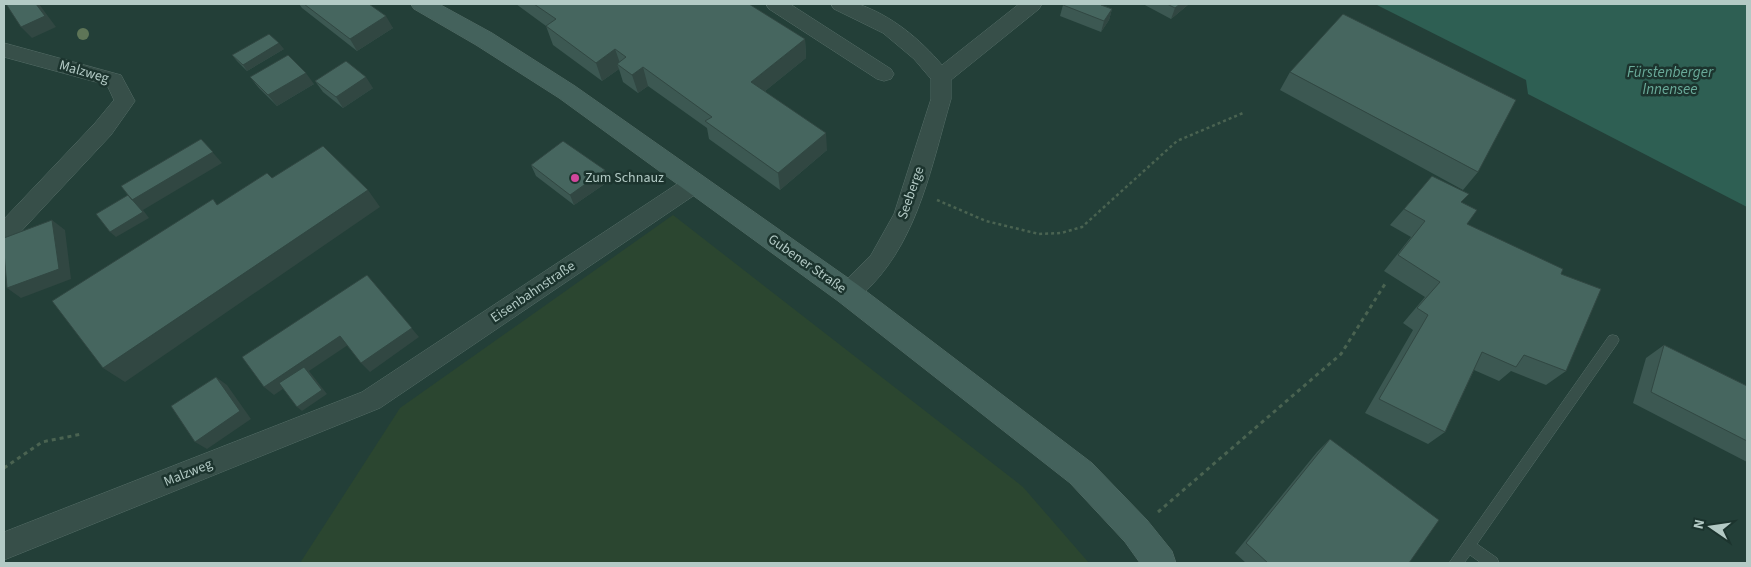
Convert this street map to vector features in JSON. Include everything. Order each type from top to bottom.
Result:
[{"type":"main road","name":"Gubener Straße","points":[[422,4],[484,39],[567,92],[848,293],[1081,473],[1136,531],[1160,563]]},
{"type":"street","points":[[776,4],[884,74]]},
{"type":"street","points":[[841,4],[890,28],[921,54],[940,77],[1032,4]]},
{"type":"street","name":"Malzweg","points":[[4,50],[114,80],[125,101],[103,130],[4,234]]},
{"type":"street","name":"Seeberge","points":[[848,293],[879,262],[905,216],[942,98],[940,77]]},
{"type":"street","name":"Eisenbahnstraße","points":[[371,400],[694,184]]},
{"type":"street","name":"Malzweg","points":[[4,546],[371,400]]},
{"type":"lane","points":[[1456,563],[1613,340]]},
{"type":"lane","points":[[1468,546],[1492,563]]},
{"type":"path","points":[[913,190],[986,221],[1038,234],[1061,233],[1082,227],[1177,141],[1242,113]]},
{"type":"path","points":[[1136,531],[1341,354],[1385,284]]},
{"type":"path","points":[[4,468],[42,442],[82,434]]},
{"type":"shaded area","points":[[673,215],[1023,487],[1089,563],[300,563],[400,408]]},
{"type":"water","name":"Fürstenberger Innensee","points":[[1375,4],[1747,4],[1747,207],[1528,94],[1526,80]]},
{"type":"building","points":[[6,4],[36,4],[45,16],[21,27]]},
{"type":"building","points":[[304,4],[369,4],[386,16],[350,39]]},
{"type":"building","points":[[534,4],[749,4],[805,39],[751,82],[826,133],[778,173],[705,121],[712,117],[643,67],[632,75],[617,64],[626,57],[615,49],[596,63],[546,26],[556,19]]},
{"type":"building","points":[[1063,4],[1102,4],[1112,9],[1104,21]]},
{"type":"building","points":[[1167,4],[1180,4],[1175,8]]},
{"type":"building","points":[[1343,14],[1516,100],[1478,172],[1290,72]]},
{"type":"building","points":[[269,34],[279,43],[243,65],[232,55]]},
{"type":"building","points":[[288,55],[306,73],[268,95],[250,77]]},
{"type":"building","points":[[346,61],[366,77],[336,97],[315,81]]},
{"type":"building","points":[[201,139],[213,152],[132,200],[121,186]]},
{"type":"building","points":[[563,141],[605,170],[570,195],[531,165]]},
{"type":"building","points":[[323,146],[368,190],[103,368],[52,301],[213,199],[217,205],[267,173],[272,178]]},
{"type":"building","points":[[1432,176],[1469,194],[1461,202],[1477,210],[1467,224],[1563,269],[1561,274],[1601,289],[1566,371],[1524,355],[1516,367],[1482,352],[1445,432],[1379,399],[1428,315],[1417,308],[1440,282],[1398,255],[1425,221],[1404,209]]},
{"type":"building","points":[[128,195],[143,212],[110,232],[96,214]]},
{"type":"building","points":[[52,220],[59,269],[7,288],[4,238]]},
{"type":"building","points":[[367,275],[412,328],[361,363],[340,336],[264,387],[242,357]]},
{"type":"building","points":[[1664,345],[1747,386],[1747,441],[1651,392]]},
{"type":"building","points":[[304,367],[322,390],[297,407],[279,383]]},
{"type":"building","points":[[216,377],[240,411],[195,442],[171,406]]},
{"type":"building","points":[[1330,439],[1439,520],[1409,563],[1268,563],[1246,543]]},
{"type":"place","name":"Zum Schnauz","points":[[575,178]]}]
